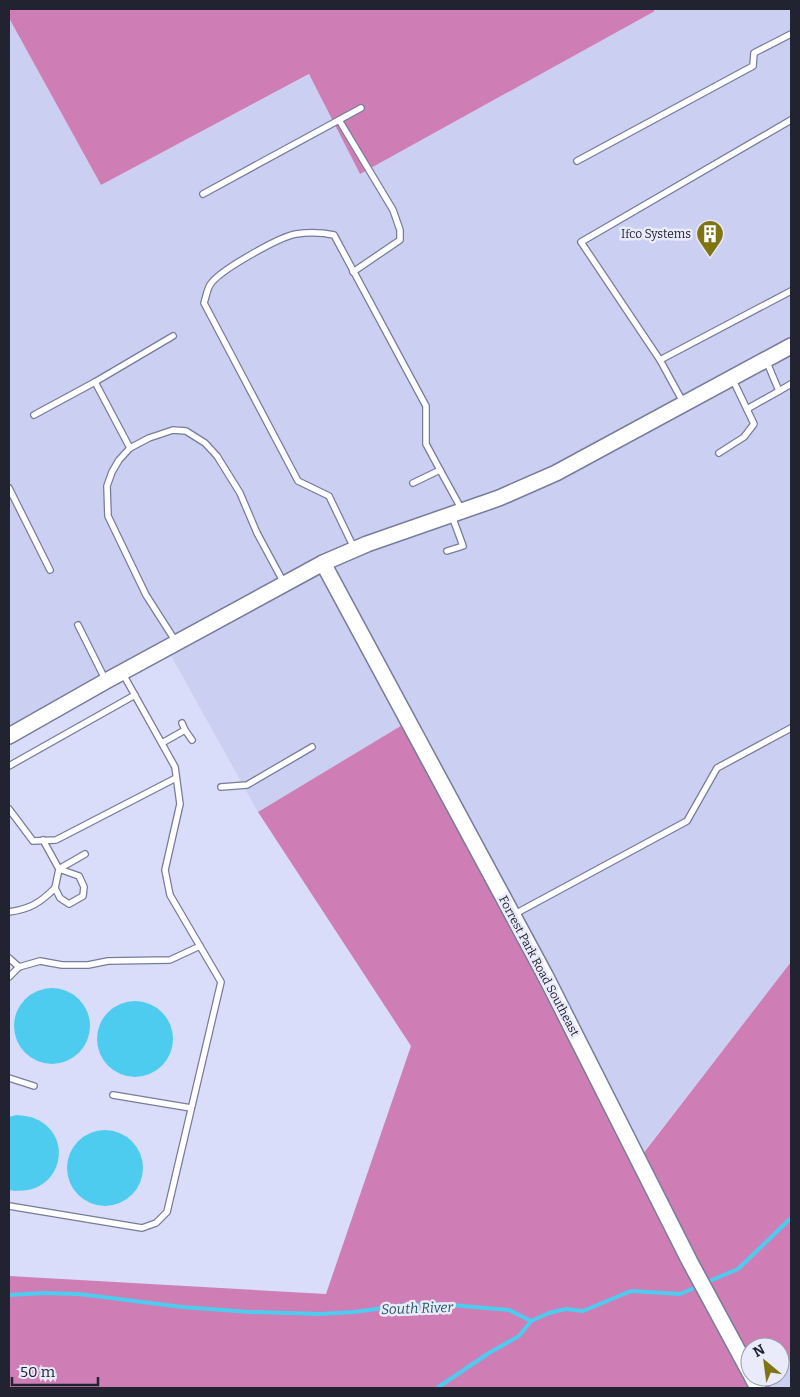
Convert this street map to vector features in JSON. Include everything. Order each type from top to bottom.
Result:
[{"type":"street","points":[[9,736],[323,562],[498,498],[556,474],[791,346]]},
{"type":"street","name":"Forrest Park Road Southeast","points":[[323,562],[545,975],[690,1262],[740,1355]]},
{"type":"lane","points":[[578,161],[753,66],[754,53],[791,34]]},
{"type":"lane","points":[[203,194],[361,108]]},
{"type":"lane","points":[[339,120],[393,210],[400,230],[400,240],[354,272]]},
{"type":"lane","points":[[684,404],[660,360],[580,242],[791,120]]},
{"type":"lane","points":[[355,549],[329,496],[298,481],[204,303],[210,285],[226,269],[295,234],[317,232],[334,235],[426,406],[426,444],[440,470],[457,512],[462,546],[447,551]]},
{"type":"lane","points":[[660,360],[791,291]]},
{"type":"lane","points":[[34,415],[173,336]]},
{"type":"lane","points":[[766,360],[779,390]]},
{"type":"lane","points":[[719,453],[744,437],[754,424],[732,378]]},
{"type":"lane","points":[[95,382],[130,448]]},
{"type":"lane","points":[[747,409],[791,384]]},
{"type":"lane","points":[[176,642],[146,595],[108,516],[107,486],[116,466],[130,448],[149,438],[173,430],[186,431],[205,443],[217,456],[240,492],[257,533],[284,583]]},
{"type":"lane","points":[[413,483],[440,470]]},
{"type":"lane","points":[[9,488],[50,570]]},
{"type":"lane","points":[[78,625],[106,681]]},
{"type":"lane","points":[[9,1206],[142,1228],[156,1223],[167,1212],[221,982],[170,895],[165,870],[180,804],[175,767],[122,672]]},
{"type":"lane","points":[[9,766],[135,696]]},
{"type":"lane","points":[[182,723],[192,740]]},
{"type":"lane","points":[[513,915],[687,822],[717,768],[791,728]]},
{"type":"lane","points":[[162,744],[185,730]]},
{"type":"lane","points":[[221,787],[247,785],[312,747]]},
{"type":"lane","points":[[9,808],[33,841],[56,840],[176,778]]},
{"type":"lane","points":[[9,912],[34,906],[55,888],[59,869],[43,840]]},
{"type":"lane","points":[[59,869],[85,854]]},
{"type":"lane","points":[[55,888],[60,898],[69,904],[83,896],[84,887],[79,876],[59,869]]},
{"type":"lane","points":[[9,977],[19,967],[40,961],[62,965],[88,965],[108,961],[170,960],[200,946]]},
{"type":"lane","points":[[9,958],[19,967]]},
{"type":"lane","points":[[9,1078],[34,1086]]},
{"type":"lane","points":[[113,1095],[191,1108]]},
{"type":"shaded area","points":[[9,9],[652,9],[655,11],[360,174],[309,74],[101,185],[9,18]]},
{"type":"shaded area","points":[[659,9],[791,9],[791,962],[638,1159],[414,719],[258,812],[169,652],[9,741],[9,18],[101,185],[310,74],[360,174]]},
{"type":"shaded area","points":[[414,718],[639,1159],[791,962],[791,1360],[790,1361],[790,1337],[740,1337],[740,1387],[769,1388],[9,1388],[9,1276],[326,1294],[411,1046],[258,812]]},
{"type":"shaded area","points":[[791,1360],[791,1388],[769,1388],[790,1387]]},
{"type":"water","points":[[52,988],[67,991],[79,999],[87,1011],[90,1026],[87,1041],[79,1053],[67,1061],[52,1064],[37,1061],[25,1053],[17,1041],[14,1026],[17,1011],[25,999],[37,991]]},
{"type":"water","points":[[135,1001],[149,1004],[162,1012],[170,1025],[173,1039],[170,1053],[162,1066],[149,1074],[135,1077],[121,1074],[108,1066],[100,1053],[97,1039],[100,1025],[108,1012],[121,1004]]},
{"type":"water","points":[[16,1115],[36,1119],[50,1129],[57,1142],[59,1157],[54,1171],[44,1183],[29,1190],[9,1190],[9,1117]]},
{"type":"water","points":[[98,1130],[112,1130],[126,1136],[137,1147],[143,1161],[140,1183],[132,1195],[112,1206],[98,1206],[84,1200],[73,1189],[67,1175],[67,1161],[73,1147],[84,1136]]},
{"type":"waterway","name":"South River","points":[[705,1283],[738,1269],[791,1218]]},
{"type":"waterway","name":"South River","points":[[437,1388],[489,1353],[519,1336],[531,1321],[549,1313],[566,1309],[583,1311],[631,1291],[680,1294],[699,1286]]},
{"type":"waterway","name":"South River","points":[[9,1295],[79,1294],[182,1307],[250,1312],[320,1314],[354,1312],[405,1305],[440,1304],[509,1310],[531,1321]]},
{"type":"place","name":"Ifco Systems","points":[[710,258]]}]
